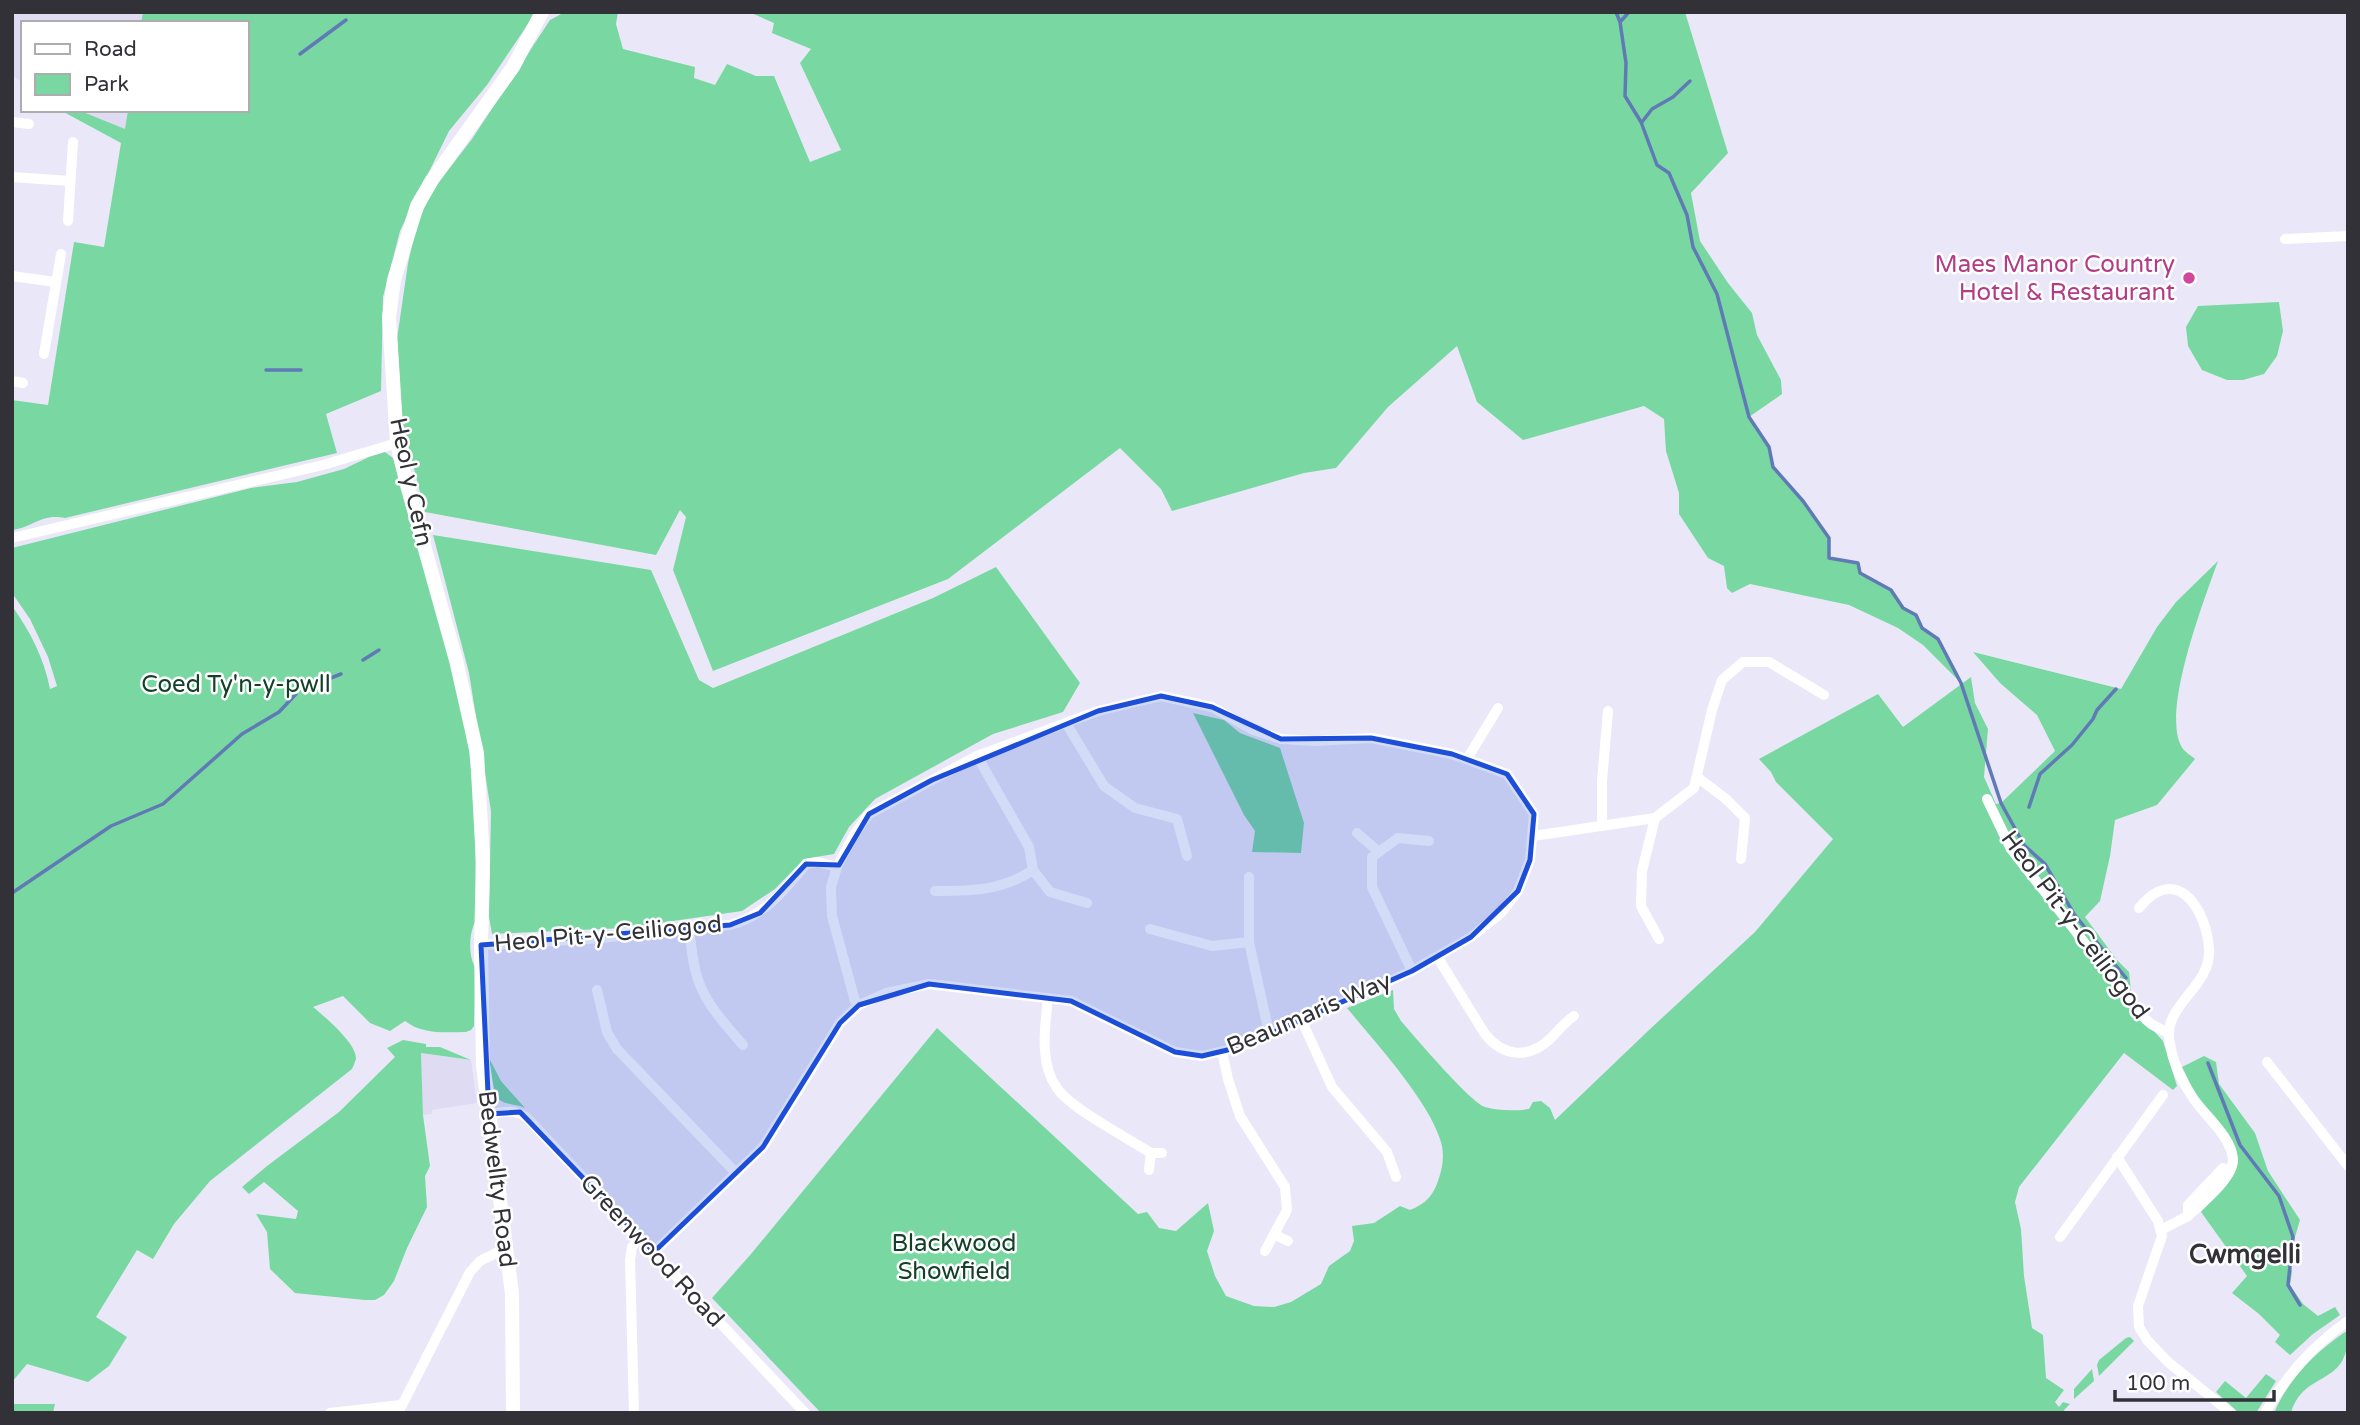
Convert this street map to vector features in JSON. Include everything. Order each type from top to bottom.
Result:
[{"type":"street","name":"Heol y Cefn","points":[[481,945],[483,862],[477,753],[456,660],[397,443],[389,317],[394,280],[417,206],[432,180],[513,67],[542,12]]},
{"type":"street","points":[[12,122],[29,124]]},
{"type":"street","points":[[68,221],[73,142]]},
{"type":"street","points":[[12,177],[70,181]]},
{"type":"street","points":[[2284,239],[2348,236]]},
{"type":"street","points":[[44,354],[61,254]]},
{"type":"street","points":[[12,276],[55,282]]},
{"type":"street","points":[[12,537],[323,465],[397,443]]},
{"type":"street","points":[[1533,836],[1655,818],[1694,788],[1712,710],[1722,680],[1743,662],[1769,662],[1824,695]]},
{"type":"street","name":"Beaumaris Way","points":[[654,1252],[763,1147],[840,1023],[859,1005],[886,993],[929,984],[1048,998],[1071,1001],[1175,1052],[1202,1056],[1222,1052],[1240,1047],[1438,958],[1501,913],[1518,891],[1530,860],[1534,814],[1507,774],[1452,754],[1371,738],[1315,741],[1281,739],[1253,730],[1212,707],[1161,696],[1098,711],[1066,723]]},
{"type":"street","points":[[1467,759],[1498,708]]},
{"type":"street","points":[[1602,826],[1602,781],[1608,711]]},
{"type":"street","points":[[859,1005],[841,955],[832,916],[831,887],[837,867],[869,814],[977,756],[1066,723],[1104,786],[1135,808],[1177,820],[1187,856]]},
{"type":"street","points":[[977,756],[1028,847],[1033,870],[1050,892],[1087,903]]},
{"type":"street","points":[[1697,777],[1726,799],[1745,818],[1741,859]]},
{"type":"street","name":"Heol Pit-y-Ceiliogod","points":[[1987,799],[2011,849],[2142,1016],[2168,1033],[2183,1082],[2229,1144],[2233,1161],[2230,1172],[2188,1216]]},
{"type":"street","points":[[1655,818],[1642,871],[1641,906],[1659,939]]},
{"type":"street","points":[[1357,833],[1379,852]]},
{"type":"street","points":[[1412,971],[1372,887],[1373,857],[1398,838],[1429,841]]},
{"type":"street","name":"Heol Pit-y-Ceiliogod","points":[[481,945],[689,930],[746,920],[783,892],[806,864],[818,862],[837,867]]},
{"type":"street","points":[[935,891],[980,890],[1002,886],[1033,870]]},
{"type":"street","points":[[1249,877],[1249,942],[1269,1034]]},
{"type":"street","points":[[949,878],[949,891]]},
{"type":"street","points":[[2139,908],[2149,895],[2161,889],[2173,889],[2194,901],[2205,928],[2209,951],[2206,967],[2200,981],[2176,1009],[2168,1033]]},
{"type":"street","points":[[1150,929],[1212,946],[1249,942]]},
{"type":"street","points":[[689,930],[695,971],[701,986],[710,1003],[743,1045]]},
{"type":"street","name":"Bedwellty Road","points":[[481,945],[482,1065],[512,1294],[513,1413]]},
{"type":"street","points":[[1438,958],[1485,1034],[1504,1050],[1516,1053],[1530,1051],[1550,1039],[1559,1021],[1574,1016]]},
{"type":"street","points":[[602,994],[607,1032],[617,1049],[736,1173]]},
{"type":"street","points":[[1048,998],[1045,1054],[1057,1089],[1069,1101],[1157,1153],[1149,1170]]},
{"type":"street","points":[[1301,1019],[1332,1087],[1387,1153],[1396,1177]]},
{"type":"street","points":[[1222,1052],[1240,1116],[1285,1187],[1287,1210],[1265,1251]]},
{"type":"street","points":[[2267,1062],[2348,1166]]},
{"type":"street","points":[[2060,1237],[2163,1095]]},
{"type":"street","name":"Greenwood Road","points":[[489,1114],[520,1112],[805,1413]]},
{"type":"street","points":[[2117,1157],[2158,1221],[2162,1236],[2138,1306],[2139,1327],[2158,1353],[2231,1413]]},
{"type":"street","points":[[2161,1230],[2188,1216],[2189,1205],[2223,1168]]},
{"type":"street","points":[[1275,1235],[1288,1241]]},
{"type":"street","points":[[634,1413],[630,1260],[632,1247],[640,1237]]},
{"type":"street","points":[[330,1413],[400,1409],[470,1272],[480,1261],[506,1248]]},
{"type":"street","points":[[2265,1413],[2308,1352],[2348,1321]]},
{"type":"highlighted area","points":[[1161,696],[1212,707],[1281,739],[1371,738],[1452,754],[1507,774],[1534,814],[1530,860],[1518,891],[1471,937],[1412,971],[1240,1047],[1202,1056],[1175,1052],[1071,1001],[929,984],[859,1005],[840,1023],[763,1147],[654,1252],[520,1112],[489,1114],[481,945],[730,925],[760,913],[806,864],[839,865],[869,814],[932,780],[1098,711]]},
{"type":"shaded area","points":[[12,12],[143,12],[141,21],[21,21],[21,82],[12,76]]},
{"type":"shaded area","points":[[83,112],[128,112],[125,130]]},
{"type":"shaded area","points":[[421,1053],[471,1060],[477,1103],[432,1110],[432,1114],[423,1115]]},
{"type":"green space","points":[[143,12],[536,12],[487,85],[449,131],[400,231],[383,297],[381,391],[326,414],[337,453],[65,518],[50,517],[12,530],[12,400],[48,405],[74,242],[104,247],[121,143],[64,112],[83,112],[125,129],[128,112],[248,112],[248,21],[141,21]]},
{"type":"green space","points":[[565,12],[618,12],[616,24],[623,49],[695,67],[694,78],[715,85],[727,64],[756,76],[774,76],[810,162],[841,150],[800,63],[811,49],[772,33],[774,23],[749,12],[1685,12],[1728,153],[1691,193],[1700,241],[1752,313],[1757,335],[1781,380],[1782,394],[1749,417],[1769,447],[1773,467],[1803,501],[1829,538],[1829,558],[1858,563],[1860,573],[1891,590],[1903,608],[1916,615],[1922,628],[1938,639],[1961,683],[1923,645],[1898,628],[1849,605],[1750,584],[1732,593],[1727,588],[1724,566],[1708,558],[1679,514],[1679,493],[1666,451],[1664,419],[1644,406],[1523,440],[1477,402],[1457,346],[1388,407],[1336,468],[1304,473],[1172,511],[1161,489],[1120,448],[948,579],[713,671],[673,570],[686,517],[680,510],[656,555],[425,512],[402,421],[397,339],[408,263],[417,224],[432,191],[472,139],[550,20]]},
{"type":"green space","points":[[2279,302],[2283,331],[2277,356],[2264,374],[2243,380],[2227,380],[2202,370],[2188,346],[2186,327],[2198,306]]},
{"type":"green space","name":"Coed Ty'n-y-pwll","points":[[385,452],[393,458],[457,688],[469,750],[475,809],[476,920],[470,944],[475,967],[474,1026],[466,1032],[434,1032],[419,1029],[405,1021],[390,1031],[370,1023],[343,996],[313,1007],[339,1030],[351,1045],[356,1058],[352,1069],[210,1181],[174,1224],[153,1259],[137,1250],[96,1317],[127,1337],[109,1366],[88,1382],[27,1364],[12,1382],[12,606],[36,645],[50,689],[57,686],[48,657],[30,619],[12,593],[12,548],[251,488],[297,482],[344,469]]},
{"type":"green space","points":[[433,535],[651,570],[699,680],[713,688],[933,598],[996,567],[1080,683],[1063,712],[993,734],[875,799],[849,827],[834,854],[804,859],[775,889],[742,911],[625,928],[492,934],[489,917],[491,811],[469,673]]},
{"type":"green space","name":"Blackwood Showfield","points":[[2218,561],[2195,628],[2180,685],[2177,733],[2183,749],[2195,759],[2157,805],[2115,820],[2100,901],[2085,917],[2129,972],[2133,1008],[2163,1041],[2177,1086],[2173,1090],[2124,1053],[2019,1187],[2015,1202],[2021,1229],[2024,1276],[2032,1328],[2043,1335],[2046,1378],[2064,1390],[2055,1402],[2059,1407],[2063,1402],[2070,1404],[2064,1410],[2065,1413],[821,1413],[712,1298],[937,1028],[1138,1214],[1147,1212],[1159,1228],[1176,1231],[1208,1203],[1214,1231],[1207,1251],[1215,1276],[1226,1296],[1254,1306],[1274,1307],[1291,1302],[1321,1284],[1329,1266],[1350,1251],[1354,1241],[1352,1226],[1374,1223],[1400,1206],[1410,1210],[1428,1199],[1434,1191],[1442,1165],[1440,1139],[1424,1106],[1347,1008],[1393,990],[1394,1009],[1401,1021],[1478,1103],[1490,1108],[1513,1110],[1529,1109],[1533,1102],[1541,1101],[1550,1108],[1555,1120],[1755,932],[1833,839],[1776,782],[1759,759],[1878,694],[1903,727],[1971,677],[1975,703],[1988,729],[1984,777],[1996,804],[2001,803],[2055,751],[2037,715],[2000,683],[1973,652],[2121,689],[2157,627],[2176,602]]},
{"type":"green space","points":[[1193,713],[1224,720],[1240,733],[1280,748],[1304,823],[1301,853],[1252,852],[1255,831],[1244,815]]},
{"type":"green space","points":[[403,1040],[426,1044],[426,1047],[440,1047],[471,1060],[421,1053],[423,1115],[430,1166],[425,1176],[427,1207],[394,1281],[384,1295],[375,1300],[365,1300],[295,1293],[270,1269],[267,1232],[256,1214],[296,1219],[298,1211],[264,1182],[249,1194],[242,1187],[339,1112],[395,1057],[387,1048]]},
{"type":"green space","points":[[2204,1056],[2216,1062],[2219,1084],[2255,1133],[2268,1171],[2300,1220],[2290,1254],[2290,1285],[2303,1304],[2318,1316],[2335,1307],[2340,1315],[2290,1355],[2275,1342],[2280,1335],[2232,1293],[2247,1276],[2201,1212],[2233,1176],[2237,1165],[2237,1155],[2229,1135],[2200,1101],[2182,1067]]},
{"type":"green space","points":[[489,1058],[501,1081],[525,1108],[506,1103],[495,1096]]},
{"type":"green space","points":[[2345,1332],[2348,1334],[2346,1351],[2341,1363],[2305,1390],[2297,1399],[2291,1413],[2274,1413],[2287,1389],[2304,1368]]},
{"type":"green space","points":[[2130,1337],[2134,1341],[2099,1376],[2099,1360]]},
{"type":"green space","points":[[2092,1369],[2094,1381],[2074,1399],[2074,1389]]},
{"type":"green space","points":[[2266,1374],[2276,1381],[2256,1413],[2239,1413],[2216,1392],[2225,1381],[2246,1398]]},
{"type":"green space","points":[[12,1404],[55,1404],[53,1413],[12,1413]]},
{"type":"waterway","points":[[1616,12],[1626,63],[1625,96],[1641,122],[1657,165],[1669,173],[1687,215],[1693,247],[1717,294],[1749,417],[1769,447],[1773,467],[1803,501],[1829,538],[1829,558],[1858,563],[1860,573],[1891,590],[1903,608],[1916,615],[1922,628],[1938,639],[1961,683],[2001,803],[2024,845],[2045,864],[2074,914],[2126,978]]},
{"type":"waterway","points":[[1621,21],[1629,12]]},
{"type":"waterway","points":[[300,54],[346,20]]},
{"type":"waterway","points":[[1642,122],[1652,109],[1673,97],[1690,81]]},
{"type":"waterway","points":[[266,370],[301,370]]},
{"type":"waterway","points":[[363,660],[379,650]]},
{"type":"waterway","points":[[310,686],[341,674]]},
{"type":"waterway","points":[[2029,807],[2040,774],[2072,745],[2116,689]]},
{"type":"waterway","points":[[12,893],[111,826],[163,804],[242,734],[279,712],[296,694]]},
{"type":"waterway","points":[[2208,1063],[2240,1145],[2279,1196],[2293,1237],[2288,1285],[2300,1305]]},
{"type":"place","name":"Maes Manor Country Hotel & Restaurant","points":[[2189,278]]},
{"type":"district","name":"Cwmgelli","points":[[2245,1254]]}]
